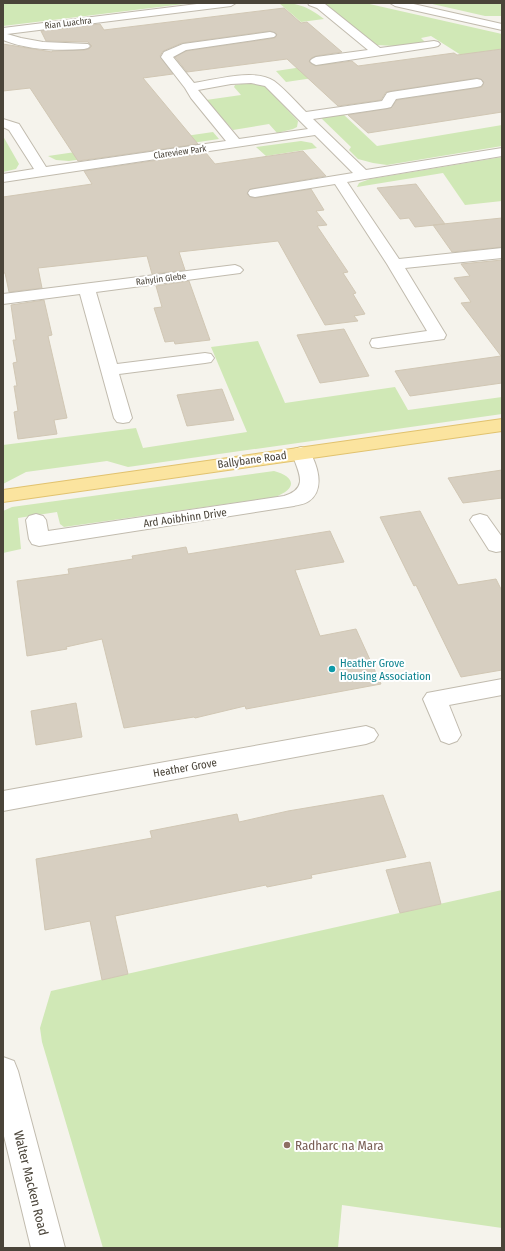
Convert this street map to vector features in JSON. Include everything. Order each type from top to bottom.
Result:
[{"type":"main road","name":"Ballybane Road","points":[[3,496],[502,425]]},
{"type":"street","name":"Rian Luachra","points":[[3,31],[231,3]]},
{"type":"street","points":[[313,3],[321,6],[378,52]]},
{"type":"street","points":[[395,3],[502,27]]},
{"type":"street","name":"Rian Luachra","points":[[3,36],[15,40],[49,45],[67,47],[84,46]]},
{"type":"street","points":[[236,144],[195,95],[191,87],[168,58],[168,54],[183,47],[270,36]]},
{"type":"street","points":[[316,61],[378,52],[431,41]]},
{"type":"street","points":[[191,87],[245,79],[261,80],[272,85],[363,175]]},
{"type":"street","points":[[304,116],[387,104],[391,96],[477,83]]},
{"type":"street","points":[[3,123],[14,127],[42,172]]},
{"type":"street","name":"Clareview Park","points":[[3,178],[319,131]]},
{"type":"street","points":[[255,193],[502,152]]},
{"type":"street","points":[[339,180],[395,264],[438,335],[378,343]]},
{"type":"street","points":[[395,264],[502,253]]},
{"type":"street","name":"Rahylin Glebe","points":[[3,299],[235,270]]},
{"type":"street","points":[[87,289],[123,418]]},
{"type":"street","points":[[110,370],[205,358]]},
{"type":"street","name":"Ard Aoibhinn Drive","points":[[38,530],[296,500],[305,494],[310,485],[310,480],[301,453]]},
{"type":"street","points":[[480,520],[496,545],[502,544]]},
{"type":"street","points":[[449,736],[435,699],[502,687]]},
{"type":"street","name":"Heather Grove","points":[[3,802],[366,735]]},
{"type":"street","name":"Walter Macken Road","points":[[3,1071],[48,1248]]},
{"type":"green space","points":[[3,3],[192,3],[3,26]]},
{"type":"green space","points":[[279,3],[303,6],[324,19],[301,22]]},
{"type":"green space","points":[[323,3],[365,3],[502,34],[502,49],[461,55],[431,36],[421,38],[425,42],[394,46],[377,45]]},
{"type":"green space","points":[[428,3],[502,3],[502,16],[485,16]]},
{"type":"green space","points":[[335,62],[347,73],[286,82],[276,71]]},
{"type":"green space","points":[[248,83],[266,87],[298,121],[297,127],[277,133],[269,124],[233,130],[206,100],[241,95],[234,87],[235,85]]},
{"type":"green space","points":[[343,114],[377,146],[502,125],[502,146],[387,165],[373,163],[358,159],[349,150],[351,147],[320,117]]},
{"type":"green space","points":[[213,132],[219,139],[69,161],[56,160],[48,156]]},
{"type":"green space","points":[[3,136],[19,164],[16,169],[3,172]]},
{"type":"green space","points":[[301,141],[312,143],[317,148],[266,156],[256,147]]},
{"type":"green space","points":[[502,157],[502,201],[465,205],[443,173],[357,187],[359,183],[370,179]]},
{"type":"green space","points":[[258,341],[285,403],[395,387],[408,410],[502,397],[502,414],[128,467],[107,461],[26,472],[3,484],[3,445],[136,428],[143,448],[247,432],[211,347]]},
{"type":"green space","points":[[274,471],[287,476],[291,483],[287,490],[275,497],[64,527],[60,524],[57,512],[18,518],[21,549],[3,553],[3,511],[12,507]]},
{"type":"green space","name":"Radharc na Mara","points":[[502,890],[502,1228],[342,1205],[338,1248],[103,1248],[42,1042],[40,1028],[51,991]]},
{"type":"building","points":[[284,8],[301,23],[307,22],[342,52],[311,58],[309,62],[315,66],[352,61],[358,66],[454,53],[457,55],[502,49],[502,112],[368,133],[348,115],[391,108],[397,100],[482,87],[484,82],[477,78],[391,91],[386,92],[381,100],[338,106],[287,59],[187,72],[175,57],[186,51],[275,38],[277,34],[270,31],[182,43],[163,51],[160,56],[173,74],[143,78],[198,144],[78,161],[30,88],[3,91],[3,44],[52,52],[84,50],[89,49],[92,46],[88,42],[46,41],[41,31],[100,24],[104,30]]},
{"type":"building","points":[[303,151],[326,176],[250,189],[247,194],[250,197],[255,198],[311,189],[324,210],[316,211],[327,225],[317,226],[348,272],[343,273],[356,293],[353,294],[365,314],[354,316],[358,321],[325,325],[278,241],[179,252],[185,270],[152,274],[147,256],[38,268],[42,288],[9,292],[5,273],[3,273],[3,197],[92,184],[84,171],[206,153],[215,164]]},
{"type":"building","points":[[416,184],[445,224],[415,227],[409,218],[400,219],[377,188]]},
{"type":"building","points":[[502,218],[502,247],[452,252],[433,225]]},
{"type":"building","points":[[502,260],[502,383],[410,396],[395,371],[501,356],[461,303],[471,302],[454,278],[470,276],[461,264]]},
{"type":"building","points":[[189,281],[210,340],[175,344],[174,341],[165,342],[154,308],[162,307],[156,286]]},
{"type":"building","points":[[44,300],[52,335],[48,336],[67,418],[54,420],[57,434],[18,439],[14,412],[18,411],[14,386],[17,386],[13,363],[17,362],[13,340],[16,340],[11,305]]},
{"type":"building","points":[[344,329],[369,376],[320,383],[297,335]]},
{"type":"building","points":[[222,389],[234,420],[187,426],[177,395]]},
{"type":"building","points":[[502,470],[502,498],[463,503],[448,478]]},
{"type":"building","points":[[420,511],[458,585],[496,579],[502,591],[502,670],[461,677],[416,585],[414,586],[380,517]]},
{"type":"building","points":[[330,531],[344,562],[295,570],[320,636],[356,629],[381,684],[246,709],[245,706],[195,718],[124,728],[102,639],[66,647],[67,649],[27,656],[17,581],[69,574],[68,569],[133,559],[132,556],[186,547],[188,554]]},
{"type":"building","points":[[76,703],[82,737],[36,745],[31,711]]},
{"type":"building","points":[[383,795],[406,857],[311,875],[312,878],[267,887],[266,885],[115,916],[128,974],[102,980],[90,921],[45,930],[36,859],[152,838],[150,831],[237,814],[239,822],[288,811]]},
{"type":"building","points":[[430,862],[441,904],[400,913],[386,870]]},
{"type":"place","name":"Heather Grove Housing Association","points":[[332,669]]},
{"type":"place","name":"Radharc na Mara","points":[[287,1145]]}]
